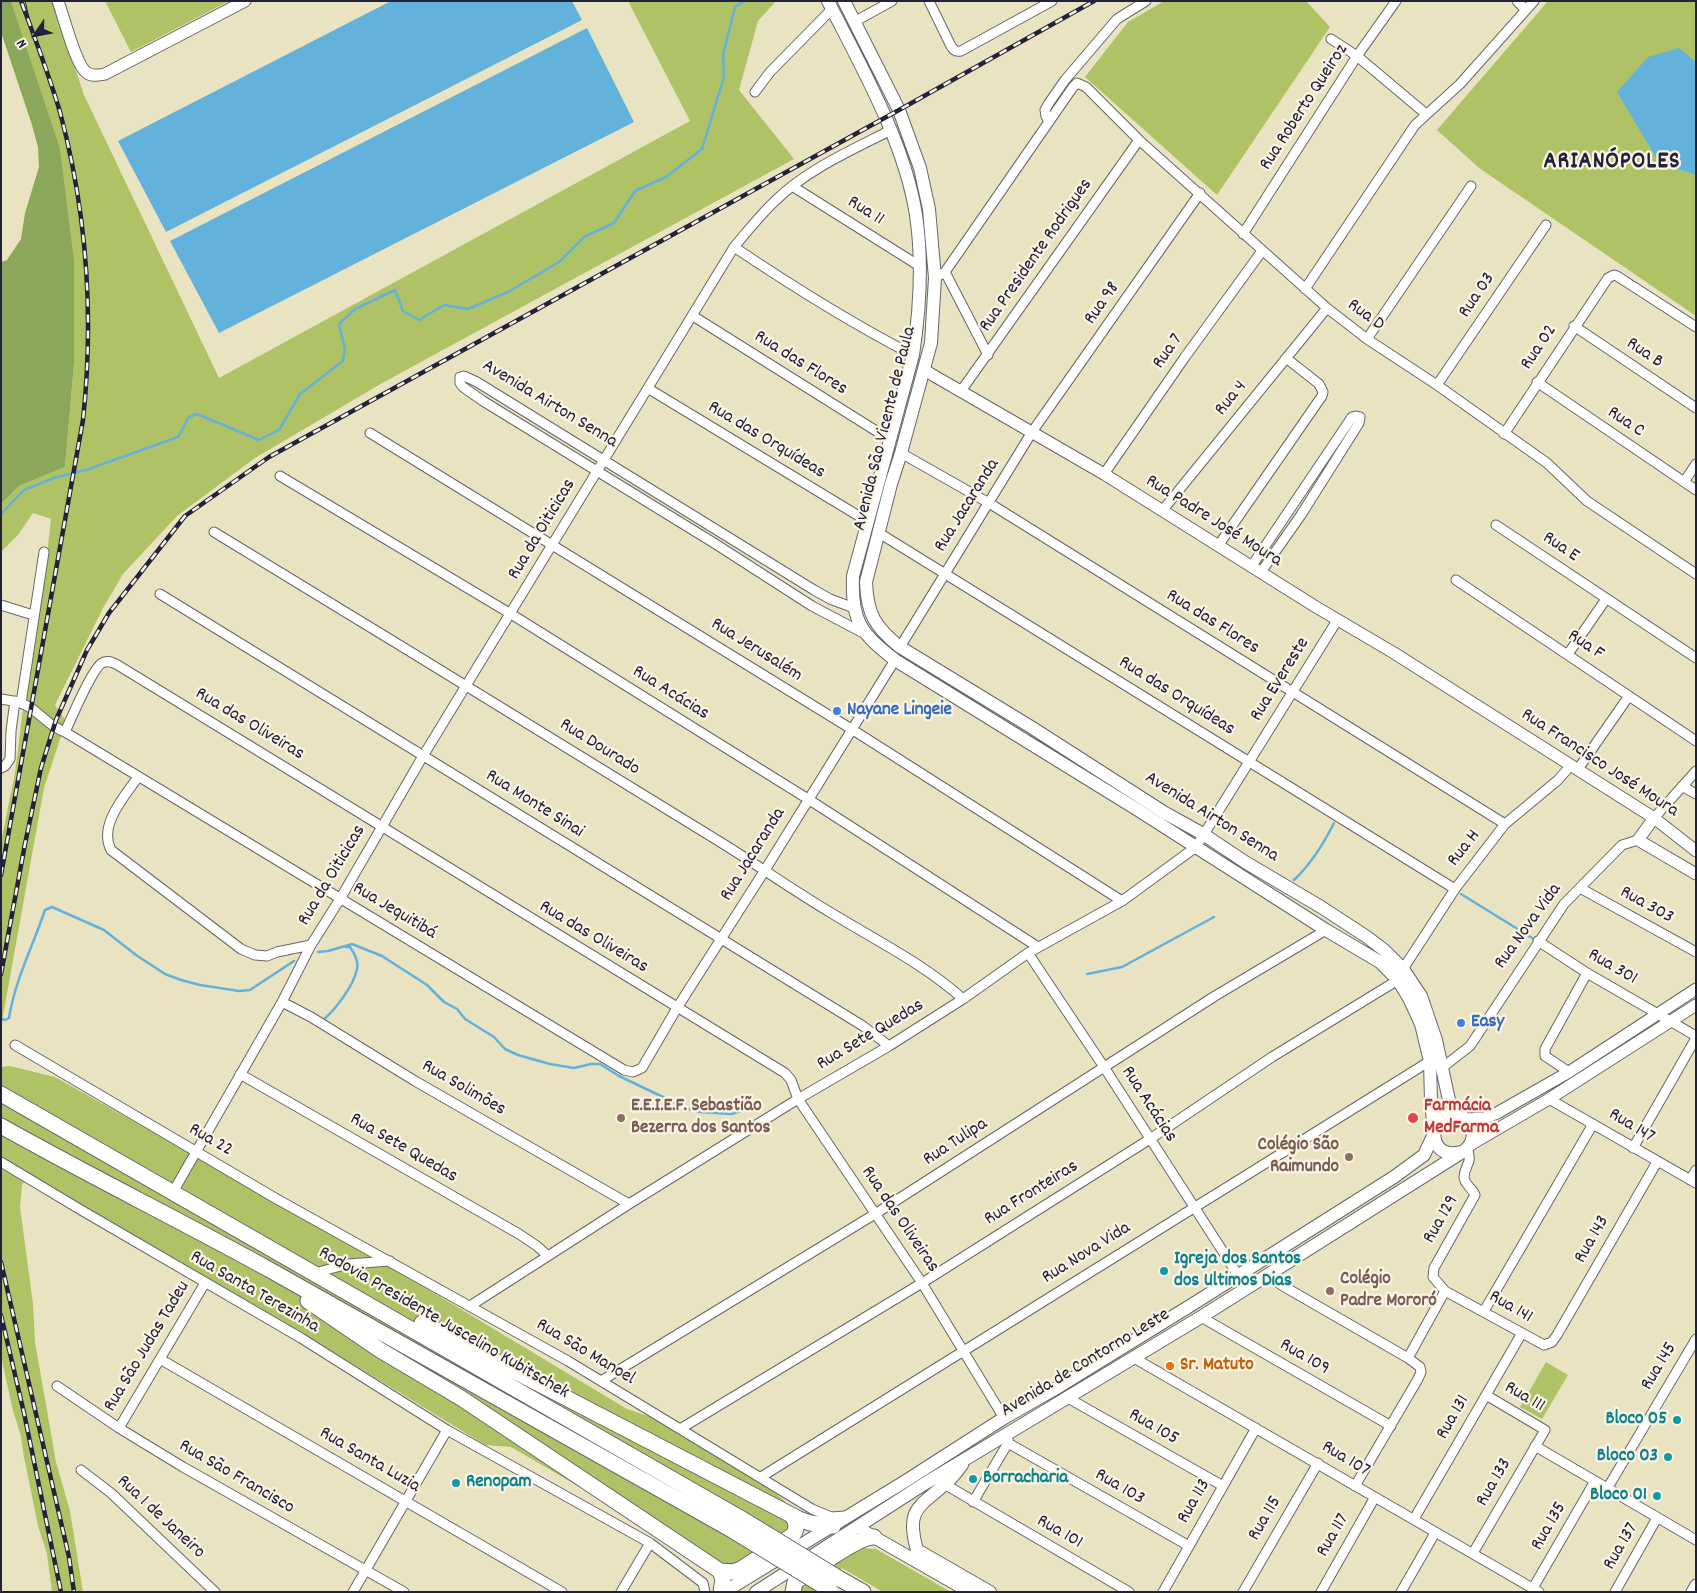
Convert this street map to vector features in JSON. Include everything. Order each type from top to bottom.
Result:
[{"type":"highway","name":"Rodovia Presidente Juscelino Kubitschek","points":[[3,1095],[352,1294],[737,1525],[835,1587],[862,1592]]},
{"type":"highway","name":"Rodovia Presidente Juscelino Kubitschek","points":[[2,1126],[112,1187],[212,1238],[737,1525]]},
{"type":"highway","points":[[270,1270],[301,1296],[337,1321],[416,1372],[461,1398],[720,1571],[733,1572],[742,1569],[793,1535],[796,1525],[791,1514]]},
{"type":"highway","points":[[352,1294],[413,1319],[810,1524],[833,1526]]},
{"type":"highway","points":[[793,1592],[795,1582],[864,1538],[874,1537]]},
{"type":"highway","points":[[720,1571],[723,1579],[722,1592]]},
{"type":"main road","name":"Avenida São Vicente de Paula","points":[[844,1],[899,110],[920,168],[940,275],[931,343],[901,453],[867,521],[853,576],[854,608]]},
{"type":"main road","name":"Avenida São Vicente de Paula","points":[[830,5],[891,130],[916,213],[921,267],[913,356],[889,439],[879,533],[866,582],[866,598],[869,612]]},
{"type":"main road","name":"Avenida Airton Senna","points":[[854,608],[859,625],[865,634],[895,660],[1161,817],[1203,834],[1244,862],[1321,907],[1367,937],[1421,996],[1432,1024],[1449,1100],[1463,1117]]},
{"type":"main road","name":"Avenida Airton Senna","points":[[869,612],[877,626],[900,647],[1031,727],[1141,805]]},
{"type":"main road","name":"Avenida Airton Senna","points":[[1161,817],[1196,847],[1326,930],[1401,974],[1421,1024],[1430,1060],[1433,1133]]},
{"type":"main road","points":[[1446,1115],[1463,1117],[1470,1122],[1473,1131],[1466,1149],[1456,1154],[1445,1152],[1440,1148],[1433,1133],[1436,1124],[1446,1115]]},
{"type":"main road","name":"Avenida de Contorno Leste","points":[[722,1592],[833,1526],[1004,1418],[1060,1386],[1238,1276],[1414,1163],[1424,1155],[1433,1133]]},
{"type":"main road","name":"Avenida de Contorno Leste","points":[[756,1592],[856,1528],[929,1488],[969,1457],[1008,1438],[1068,1398],[1201,1317],[1466,1149]]},
{"type":"main road","points":[[969,1457],[946,1485],[929,1488],[924,1492],[914,1516],[912,1527],[915,1554],[970,1592]]},
{"type":"main road","points":[[833,1526],[856,1528],[915,1554],[990,1592]]},
{"type":"street","points":[[58,1],[79,62],[86,72],[94,76],[105,74],[245,1]]},
{"type":"street","points":[[854,22],[892,1]]},
{"type":"street","points":[[929,1],[953,50],[957,52],[1052,1]]},
{"type":"street","points":[[988,355],[940,275],[1049,122],[1046,116],[1048,103],[1065,80],[1117,18],[1146,1]]},
{"type":"street","name":"Rua Roberto Queiroz","points":[[1243,234],[1357,56],[1396,1]]},
{"type":"street","points":[[1517,1],[1526,10]]},
{"type":"street","points":[[1305,289],[1415,125],[1460,84],[1534,1]]},
{"type":"street","points":[[755,92],[770,72],[830,5]]},
{"type":"street","points":[[1331,39],[1357,56],[1426,114]]},
{"type":"street","name":"Rua D","points":[[1049,122],[1077,83],[1086,87],[1139,140],[1327,308],[1546,463],[1587,501],[1696,574]]},
{"type":"street","name":"Rua da Oiticicas","points":[[173,1192],[282,1002],[311,945],[423,756],[649,389],[734,247],[776,200],[792,186],[837,158],[891,130]]},
{"type":"street","name":"Rua Presidente Rodrigues","points":[[961,391],[1139,140]]},
{"type":"street","name":"Rua 11","points":[[792,186],[921,267]]},
{"type":"street","points":[[1368,338],[1471,186]]},
{"type":"street","name":"Rua 98","points":[[1032,432],[1200,193]]},
{"type":"street","name":"Rua 03","points":[[1437,385],[1546,225]]},
{"type":"street","points":[[734,247],[774,274],[913,356]]},
{"type":"street","name":"Rua 7","points":[[1104,474],[1185,357],[1262,251]]},
{"type":"street","name":"Rua 02","points":[[1504,434],[1574,326],[1611,276],[1617,276],[1696,326]]},
{"type":"street","name":"Rua 4","points":[[1162,511],[1327,308]]},
{"type":"street","name":"Rua das Flores","points":[[693,316],[889,439]]},
{"type":"street","name":"Rua B","points":[[1574,326],[1696,408]]},
{"type":"street","points":[[1218,546],[1320,400],[1323,392],[1321,387],[1286,358]]},
{"type":"street","name":"Rua Padre José Moura","points":[[924,370],[1104,474],[1481,709]]},
{"type":"street","name":"Avenida Airton Senna","points":[[854,608],[830,599],[721,534],[477,382],[464,376],[460,377],[460,383],[463,387],[483,401],[714,543],[812,606],[865,634]]},
{"type":"street","name":"Rua C","points":[[1537,382],[1696,490]]},
{"type":"street","name":"Rua das Orquídeas","points":[[649,389],[867,521]]},
{"type":"street","points":[[1352,417],[1360,417],[1359,423],[1300,515],[1256,570],[1291,508],[1352,417]]},
{"type":"street","name":"Rua Jacaranda","points":[[900,647],[1032,432]]},
{"type":"street","name":"Rua Jerusalém","points":[[370,434],[853,730],[1122,901]]},
{"type":"street","name":"Rua das Flores","points":[[901,453],[989,503],[1505,824]]},
{"type":"street","points":[[1327,454],[1336,460]]},
{"type":"street","points":[[1684,482],[1696,464]]},
{"type":"street","name":"Rua Acácias","points":[[280,476],[511,614],[808,799],[1038,947]]},
{"type":"street","points":[[1291,508],[1300,515]]},
{"type":"street","name":"Rua E","points":[[1496,525],[1696,658]]},
{"type":"street","name":"Rua Dourado","points":[[214,532],[467,685],[765,870],[831,914],[896,951],[949,986],[963,999]]},
{"type":"street","name":"Rua das Orquídeas","points":[[879,533],[1455,889]]},
{"type":"street","points":[[714,543],[721,534]]},
{"type":"street","points":[[1,768],[10,759],[11,731],[18,702],[44,552]]},
{"type":"street","name":"Rua F","points":[[1456,580],[1696,741]]},
{"type":"street","name":"Rua Monte Sinai","points":[[160,594],[863,1026],[889,1046]]},
{"type":"street","points":[[1568,654],[1606,599]]},
{"type":"street","points":[[1,605],[33,616]]},
{"type":"street","name":"Rua Evereste","points":[[1203,834],[1338,619]]},
{"type":"street","name":"Rua Jacaranda","points":[[642,1068],[676,1008],[765,870],[895,660]]},
{"type":"street","name":"Rua das Oliveiras","points":[[65,732],[100,664],[108,661],[116,664],[785,1073],[791,1080],[798,1099],[922,1282],[1004,1418]]},
{"type":"street","name":"Rua H","points":[[1401,974],[1455,889],[1505,824],[1574,767],[1629,696]]},
{"type":"street","points":[[1,700],[18,702]]},
{"type":"street","name":"Rua Jequitibá","points":[[18,702],[31,708],[53,728],[65,732],[624,1070],[634,1072],[642,1068]]},
{"type":"street","name":"Rua Francisco José Moura","points":[[1481,709],[1654,818],[1696,851]]},
{"type":"street","points":[[1654,818],[1696,771]]},
{"type":"street","points":[[138,776],[111,820],[107,842],[111,850],[241,949],[254,955],[266,956],[311,945]]},
{"type":"street","points":[[1682,786],[1696,794]]},
{"type":"street","name":"Rua Nova Vida","points":[[1443,1067],[1470,1046],[1564,904],[1622,845],[1638,840],[1654,818]]},
{"type":"street","name":"Rua Sete Quedas","points":[[470,1306],[798,1099],[889,1046],[963,999],[1028,953],[1122,901],[1196,847],[1203,834]]},
{"type":"street","points":[[1638,840],[1696,874]]},
{"type":"street","name":"Rua 303","points":[[1580,888],[1696,952]]},
{"type":"street","name":"Rua Tulipa","points":[[601,1382],[875,1214],[1215,996],[1326,930]]},
{"type":"street","name":"Rua 301","points":[[1538,941],[1696,1037]]},
{"type":"street","name":"Rua Acácias","points":[[1028,953],[1104,1067],[1238,1276]]},
{"type":"street","points":[[1569,1072],[1545,1056],[1545,1049],[1588,973]]},
{"type":"street","name":"Rua Fronteiras","points":[[680,1429],[922,1282],[1150,1139],[1272,1057],[1401,974]]},
{"type":"street","points":[[1463,1117],[1484,1118],[1497,1112],[1569,1072],[1696,989]]},
{"type":"street","name":"Rua Solimões","points":[[282,1002],[311,1017],[415,1081],[629,1204]]},
{"type":"street","name":"Avenida de Contorno Leste","points":[[1466,1149],[1549,1099],[1696,1005]]},
{"type":"street","points":[[1633,1148],[1696,1037]]},
{"type":"street","name":"Rua 22","points":[[15,1045],[196,1152],[391,1261]]},
{"type":"street","name":"Rua Nova Vida","points":[[761,1476],[1195,1208],[1430,1060]]},
{"type":"street","name":"Rua Sete Quedas","points":[[240,1074],[519,1234],[548,1256]]},
{"type":"street","name":"Rua 147","points":[[1549,1099],[1693,1182]]},
{"type":"street","points":[[1484,1311],[1593,1124]]},
{"type":"street","name":"Rua 129","points":[[1445,1290],[1433,1277],[1434,1268],[1475,1194],[1464,1177],[1471,1158],[1466,1149]]},
{"type":"street","name":"Rua Santa Terezinha","points":[[1,1162],[302,1338],[447,1430],[650,1543]]},
{"type":"street","name":"Rua 143","points":[[1557,1334],[1657,1162]]},
{"type":"street","points":[[1693,1182],[1696,1170]]},
{"type":"street","points":[[315,1273],[348,1264],[391,1261]]},
{"type":"street","name":"Rua São Manoel","points":[[391,1261],[568,1361],[821,1514],[840,1518],[852,1514]]},
{"type":"street","points":[[1267,1275],[1408,1358],[1420,1367],[1421,1372],[1418,1379],[1355,1486]]},
{"type":"street","name":"Rua São Judas Tadeu","points":[[119,1428],[205,1283]]},
{"type":"street","points":[[1408,1358],[1445,1290]]},
{"type":"street","name":"Rua 141","points":[[1445,1290],[1544,1345],[1552,1342],[1557,1334]]},
{"type":"street","name":"Rua 109","points":[[1201,1317],[1391,1426]]},
{"type":"street","name":"Rua 131","points":[[1414,1520],[1522,1333]]},
{"type":"street","name":"Rua 145","points":[[1607,1489],[1696,1339]]},
{"type":"street","name":"Rua 107","points":[[1134,1358],[1536,1590]]},
{"type":"street","name":"Rua Santa Luzia","points":[[160,1359],[562,1592]]},
{"type":"street","name":"Rua São Francisco","points":[[57,1386],[119,1428],[183,1467],[404,1592]]},
{"type":"street","name":"Rua 111","points":[[1486,1395],[1545,1430]]},
{"type":"street","name":"Rua 105","points":[[1068,1398],[1222,1486]]},
{"type":"street","name":"Rua 113","points":[[1162,1592],[1256,1428]]},
{"type":"street","points":[[354,1592],[405,1500],[447,1430]]},
{"type":"street","name":"Rua 133","points":[[1473,1554],[1545,1430]]},
{"type":"street","points":[[973,1502],[1008,1438]]},
{"type":"street","name":"Rua 103","points":[[1008,1438],[1189,1546]]},
{"type":"street","points":[[1535,1446],[1696,1540]]},
{"type":"street","name":"Rua 115","points":[[1243,1592],[1318,1463]]},
{"type":"street","name":"Rua 1 de Janeiro","points":[[82,1470],[111,1493],[215,1592]]},
{"type":"street","name":"Rua 135","points":[[1536,1590],[1595,1481]]},
{"type":"street","name":"Rua 101","points":[[946,1485],[1129,1592]]},
{"type":"street","name":"Rua 117","points":[[1321,1592],[1375,1497]]},
{"type":"street","name":"Rua 137","points":[[1615,1592],[1657,1518]]},
{"type":"street","points":[[1402,1592],[1435,1533]]},
{"type":"street","points":[[621,1592],[650,1543],[703,1583],[705,1592]]},
{"type":"street","points":[[1692,1592],[1696,1585]]},
{"type":"green space","points":[[1,1],[11,1],[60,148],[74,259],[74,364],[65,467],[19,486],[1,504],[1,262],[7,260],[21,239],[25,213],[39,167],[38,147],[32,125],[1,32]]},
{"type":"green space","points":[[11,1],[53,1],[84,95],[219,378],[690,121],[628,1],[776,1],[758,21],[739,90],[794,159],[384,382],[255,458],[177,516],[123,574],[103,608],[55,705],[66,721],[44,788],[1,1027],[1,842],[15,773],[28,669],[47,555],[51,519],[33,513],[18,535],[1,552],[1,504],[19,486],[65,467],[74,364],[74,259],[60,148]]},
{"type":"green space","points":[[105,1],[229,1],[131,52]]},
{"type":"green space","points":[[1164,1],[1306,1],[1330,27],[1217,195],[1085,77],[1128,22]]},
{"type":"green space","points":[[1548,1],[1696,1],[1696,62],[1679,49],[1660,164],[1696,175],[1696,316],[1479,168],[1437,130]]},
{"type":"green space","points":[[10,1066],[55,1077],[374,1257],[627,1409],[648,1416],[766,1486],[784,1500],[796,1525],[733,1567],[696,1555],[511,1447],[485,1445],[304,1334],[28,1175],[22,1185],[20,1207],[33,1304],[35,1342],[56,1462],[70,1511],[83,1592],[52,1592],[47,1554],[38,1526],[21,1436],[13,1411],[1,1356],[1,1067]]},
{"type":"green space","points":[[1546,1362],[1568,1375],[1542,1419],[1520,1407]]},
{"type":"green space","points":[[863,1548],[876,1549],[951,1592],[883,1592],[842,1568],[818,1592],[799,1592],[800,1585],[840,1559]]},
{"type":"water","points":[[391,1],[572,1],[582,20],[166,232],[118,141]]},
{"type":"water","points":[[587,28],[634,122],[219,333],[170,241]]},
{"type":"water","points":[[1679,48],[1696,62],[1696,175],[1660,164],[1617,92],[1648,57]]},
{"type":"waterway","points":[[1,514],[24,490],[54,478],[86,470],[178,437],[189,417],[197,414],[259,440],[279,430],[300,394],[343,361],[345,349],[339,324],[355,309],[395,290],[403,311],[419,320],[444,305],[468,309],[508,292],[559,262],[584,237],[614,223],[635,191],[666,177],[702,149],[724,77],[723,55],[735,7],[744,1]]},
{"type":"waterway","points":[[1294,880],[1317,853],[1334,823]]},
{"type":"waterway","points":[[1461,894],[1537,941]]},
{"type":"waterway","points":[[1,1019],[9,1018],[20,977],[45,910],[52,907],[104,930],[136,955],[165,974],[200,985],[239,991],[250,990],[294,961]]},
{"type":"waterway","points":[[1087,974],[1122,967],[1214,917]]},
{"type":"waterway","points":[[318,952],[352,944],[382,956],[427,985],[444,1002],[457,1009],[465,1019],[494,1037],[505,1049],[518,1055],[550,1064],[574,1068],[600,1064],[619,1076],[686,1108],[700,1112],[732,1114],[758,1103]]},
{"type":"waterway","points":[[324,1019],[344,996],[355,975],[356,958],[350,947],[346,947]]},
{"type":"tram line","points":[[25,1],[32,30]]},
{"type":"railway","points":[[1,875],[83,420],[88,343],[86,265],[77,188],[56,98],[21,1]]},
{"type":"railway","points":[[1,974],[41,768],[56,720],[87,650],[109,613],[185,516],[269,457],[1094,1]]},
{"type":"railway","points":[[1,1262],[69,1557],[74,1592]]},
{"type":"railway","points":[[1,1315],[24,1413],[61,1592]]},
{"type":"place","name":"Nayane Lingeie","points":[[837,711]]},
{"type":"place","name":"Easy","points":[[1461,1023]]},
{"type":"place","name":"E.E.I.E.F. Sebastião Bezerra dos Santos","points":[[621,1118]]},
{"type":"place","name":"Farmácia MedFarma","points":[[1413,1118]]},
{"type":"place","name":"Colégio São Raimundo","points":[[1349,1157]]},
{"type":"place","name":"Igreja dos Santos dos Ultimos Dias","points":[[1164,1271]]},
{"type":"place","name":"Colégio Padre Mororó","points":[[1330,1291]]},
{"type":"place","name":"Sr. Matuto","points":[[1170,1366]]},
{"type":"place","name":"Bloco 05","points":[[1677,1420]]},
{"type":"place","name":"Bloco 03","points":[[1668,1457]]},
{"type":"place","name":"Borracharia","points":[[973,1479]]},
{"type":"place","name":"Renopam","points":[[456,1483]]},
{"type":"place","name":"Bloco 01","points":[[1657,1496]]},
{"type":"district","name":"ARIANÓPOLES","points":[[1612,164]]}]
